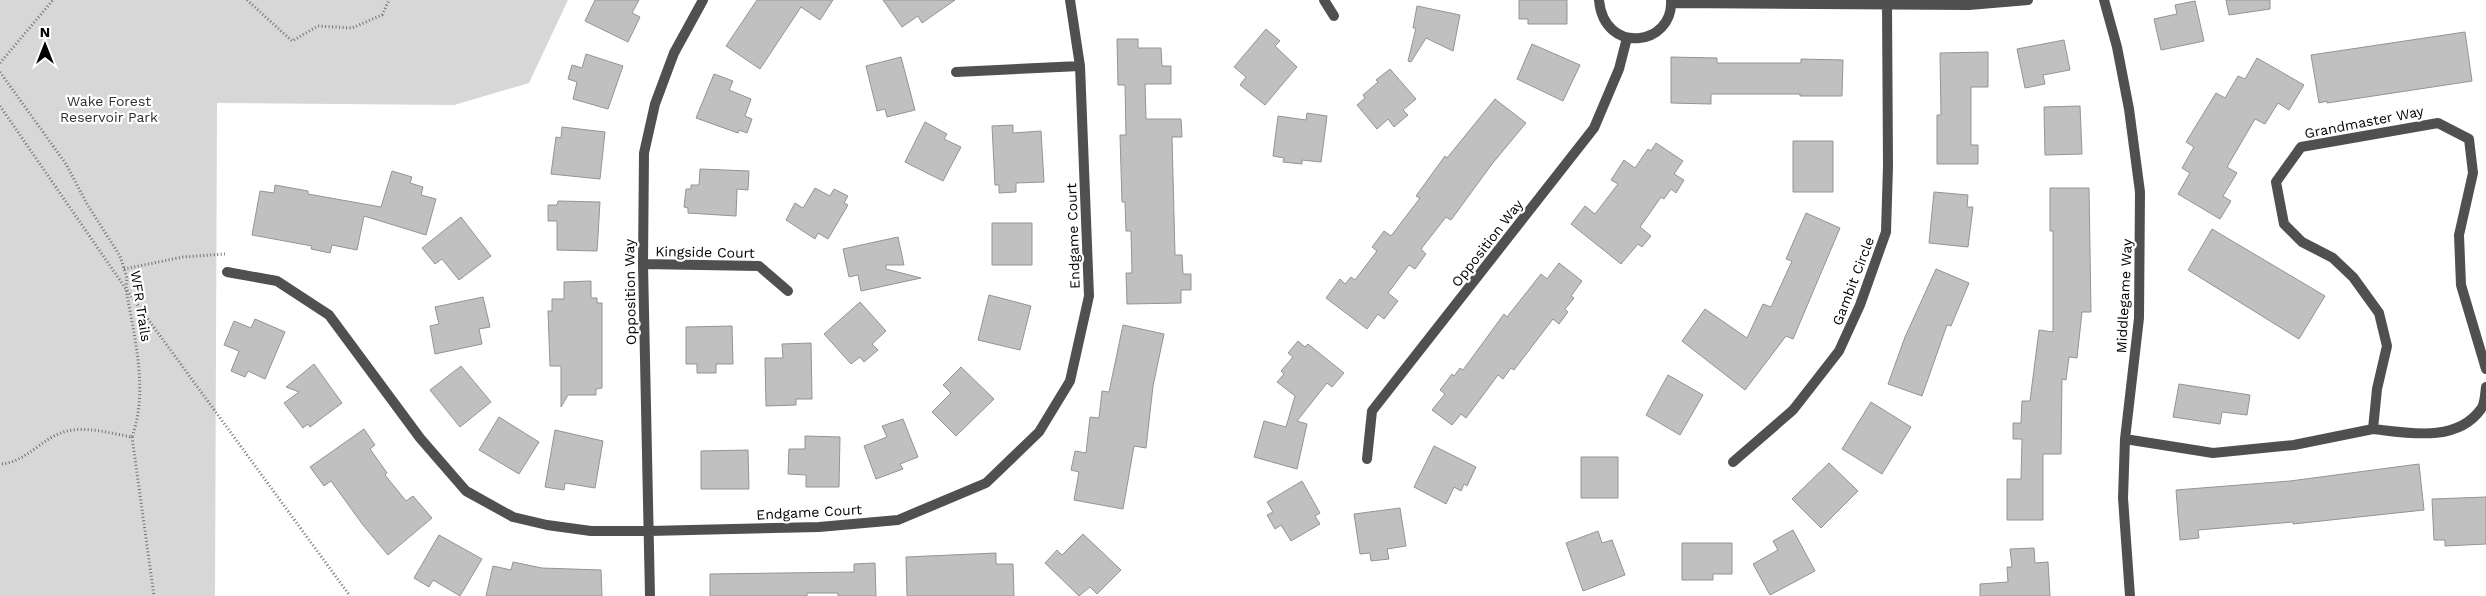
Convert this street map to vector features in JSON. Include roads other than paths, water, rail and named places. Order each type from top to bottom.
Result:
[{"type":"street","name":"Opposition Way","points":[[650,596],[643,264],[644,153],[655,104],[674,53],[703,0]]},
{"type":"street","name":"Endgame Court","points":[[227,272],[277,281],[329,315],[420,438],[466,491],[513,517],[547,525],[591,531],[819,527],[898,520],[986,483],[1040,432],[1070,381],[1089,296],[1080,66],[1070,0]]},
{"type":"street","points":[[1324,0],[1334,16]]},
{"type":"street","points":[[1599,0],[1605,22],[1613,31],[1627,38],[1645,37],[1656,32],[1664,24],[1669,14],[1671,1],[1970,5],[2028,0]]},
{"type":"street","name":"Middlegame Way","points":[[2104,0],[2117,47],[2129,109],[2140,192],[2141,258],[2139,318],[2125,440],[2123,498],[2130,596]]},
{"type":"street","name":"Gambit Circle","points":[[1734,462],[1793,410],[1839,351],[1860,305],[1886,232],[1888,166],[1887,5]]},
{"type":"street","name":"Opposition Way","points":[[1367,460],[1372,411],[1594,128],[1619,69],[1627,38]]},
{"type":"street","points":[[956,72],[1080,66]]},
{"type":"street","name":"Grandmaster Way","points":[[2373,429],[2377,390],[2387,346],[2379,313],[2353,277],[2333,258],[2302,242],[2284,224],[2276,182],[2301,147],[2438,123],[2469,139],[2473,173],[2460,235],[2461,285],[2486,369]]},
{"type":"street","name":"Kingside Court","points":[[643,264],[759,266],[788,291]]},
{"type":"street","points":[[2125,440],[2213,453],[2294,445],[2373,429],[2439,433],[2465,426],[2483,408],[2486,387]]},
{"type":"park label","name":"Wake Forest Reservoir Park","points":[[109,109]]}]
